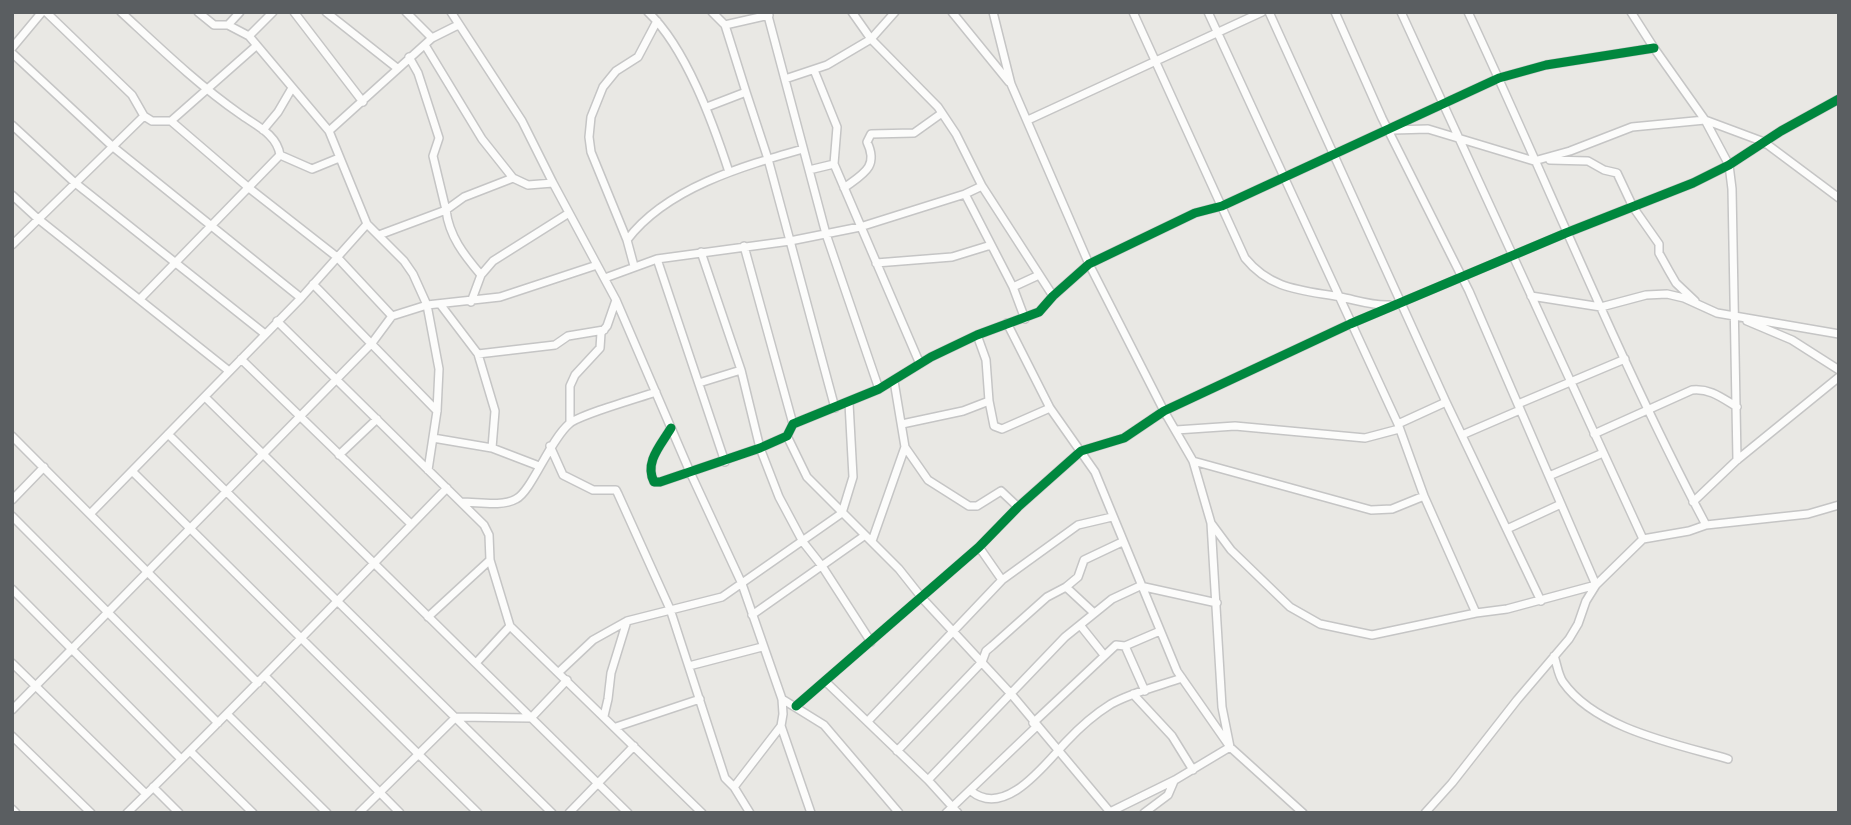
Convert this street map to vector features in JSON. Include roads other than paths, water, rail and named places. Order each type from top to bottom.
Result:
[{"type":"street","points":[[256,46],[171,121],[152,121],[144,116],[132,95],[44,12],[12,50],[112,146],[301,298]]},
{"type":"street","points":[[121,12],[207,92],[275,140],[280,155],[312,169],[339,158]]},
{"type":"street","points":[[198,12],[215,25],[228,25],[249,36],[329,131],[367,224],[404,261],[427,305],[439,369],[437,411],[428,470]]},
{"type":"street","points":[[228,25],[240,12]]},
{"type":"street","points":[[249,36],[273,12]]},
{"type":"street","points":[[294,12],[363,102]]},
{"type":"street","points":[[326,12],[397,68]]},
{"type":"street","points":[[406,12],[432,37]]},
{"type":"street","points":[[451,12],[522,121],[605,278],[741,584],[782,699],[783,714],[781,726],[734,787]]},
{"type":"street","points":[[712,12],[725,25],[768,159],[835,408]]},
{"type":"street","points":[[852,12],[871,39],[942,113],[956,134],[982,186],[1053,296]]},
{"type":"street","points":[[785,79],[814,70],[871,39],[895,12]]},
{"type":"street","points":[[952,12],[1011,84]]},
{"type":"street","points":[[992,12],[1011,84],[1089,264],[1164,411],[1193,461],[1211,523],[1222,707],[1230,747]]},
{"type":"street","points":[[1133,12],[1245,258],[1260,275],[1285,287],[1382,305],[1399,303]]},
{"type":"street","points":[[1208,12],[1398,426],[1424,496],[1476,613]]},
{"type":"street","points":[[1028,120],[1262,12]]},
{"type":"street","points":[[1269,12],[1399,303],[1541,601]]},
{"type":"street","points":[[1335,12],[1388,130],[1461,277],[1596,585]]},
{"type":"street","points":[[1401,12],[1643,539]]},
{"type":"street","points":[[1468,12],[1648,410],[1706,525]]},
{"type":"street","points":[[1631,12],[1705,120],[1729,165],[1732,188],[1737,460]]},
{"type":"street","points":[[725,25],[768,14],[825,234],[879,389]]},
{"type":"street","points":[[652,15],[707,107],[729,172]]},
{"type":"street","points":[[634,266],[628,240],[591,152],[589,137],[591,117],[609,77],[638,57],[652,15]]},
{"type":"street","points":[[329,131],[432,37],[458,25]]},
{"type":"street","points":[[425,45],[482,139],[513,178],[528,185],[553,183]]},
{"type":"street","points":[[793,424],[879,389],[977,335],[1039,312],[1089,264],[1195,214],[1222,206],[1284,178],[1499,78],[1546,65],[1654,48]]},
{"type":"street","points":[[409,57],[418,73],[439,138],[433,156],[447,221],[457,246],[481,275]]},
{"type":"street","points":[[814,70],[837,127],[834,164],[920,365]]},
{"type":"street","points":[[263,130],[278,112],[292,88]]},
{"type":"street","points":[[707,107],[746,92]]},
{"type":"street","points":[[796,706],[979,547],[1018,507],[1081,451],[1124,438],[1164,411],[1350,324],[1693,183],[1729,165],[1839,99]]},
{"type":"street","points":[[844,188],[863,174],[873,159],[867,142],[871,134],[914,133],[942,113]]},
{"type":"street","points":[[12,244],[144,116]]},
{"type":"street","points":[[1534,160],[1570,151],[1632,127],[1705,120],[1764,142],[1839,198]]},
{"type":"street","points":[[171,121],[249,188],[337,257],[392,316]]},
{"type":"street","points":[[12,125],[74,182],[265,334]]},
{"type":"street","points":[[1388,130],[1428,129],[1534,160],[1588,161],[1604,170],[1617,173],[1633,207],[1659,244],[1659,253],[1676,283],[1703,309]]},
{"type":"street","points":[[628,240],[652,212],[664,204],[729,172],[803,149]]},
{"type":"street","points":[[140,299],[280,155]]},
{"type":"street","points":[[809,170],[834,164]]},
{"type":"street","points":[[379,235],[446,210],[464,197],[513,178]]},
{"type":"street","points":[[605,278],[657,259],[790,241],[860,226],[965,194],[982,186]]},
{"type":"street","points":[[965,194],[1013,287],[1025,319]]},
{"type":"street","points":[[12,195],[229,372]]},
{"type":"street","points":[[471,302],[481,275],[493,261],[569,213]]},
{"type":"street","points":[[91,513],[301,298],[367,224]]},
{"type":"street","points":[[876,263],[952,257],[991,245]]},
{"type":"street","points":[[671,428],[652,458],[651,476],[654,482],[760,448],[787,436],[793,424],[744,246]]},
{"type":"street","points":[[701,252],[741,370],[760,448],[779,497],[803,542],[822,566],[871,642]]},
{"type":"street","points":[[657,259],[725,461]]},
{"type":"street","points":[[12,709],[372,343],[392,316],[427,305],[471,302],[521,291],[597,265]]},
{"type":"street","points":[[1013,287],[1040,275]]},
{"type":"street","points":[[313,284],[437,411]]},
{"type":"street","points":[[1531,296],[1601,307],[1646,295],[1667,293],[1717,313],[1839,334]]},
{"type":"street","points":[[570,422],[570,386],[575,375],[600,348],[616,300]]},
{"type":"street","points":[[440,304],[478,354],[495,411],[492,448]]},
{"type":"street","points":[[1734,315],[1791,340],[1839,370]]},
{"type":"street","points":[[278,321],[484,525],[489,535],[490,560],[510,626],[702,813]]},
{"type":"street","points":[[1006,323],[1050,408],[1095,472],[1140,586],[1182,678],[1230,747],[1303,813]]},
{"type":"street","points":[[478,354],[555,345],[568,336],[604,330]]},
{"type":"street","points":[[977,335],[986,360],[994,426],[1002,429],[1050,408]]},
{"type":"street","points":[[241,359],[411,524]]},
{"type":"street","points":[[1462,435],[1625,359]]},
{"type":"street","points":[[699,383],[741,370]]},
{"type":"street","points":[[1693,502],[1737,460],[1839,377]]},
{"type":"street","points":[[872,541],[905,447],[894,381]]},
{"type":"street","points":[[1594,434],[1692,390],[1703,389],[1737,407]]},
{"type":"street","points":[[462,502],[516,500],[523,494],[550,446],[570,422],[656,392]]},
{"type":"street","points":[[205,397],[628,813]]},
{"type":"street","points":[[902,424],[964,411],[989,401]]},
{"type":"street","points":[[1176,430],[1243,427],[1365,438],[1398,426],[1446,402]]},
{"type":"street","points":[[559,672],[593,640],[627,621],[722,597],[842,513],[853,478],[849,403]]},
{"type":"street","points":[[340,456],[377,419]]},
{"type":"street","points":[[168,434],[552,813]]},
{"type":"street","points":[[12,436],[258,683]]},
{"type":"street","points":[[787,436],[807,477],[899,569],[922,598],[1012,695],[1109,813],[1175,780],[1230,747]]},
{"type":"street","points":[[433,438],[492,448],[539,466]]},
{"type":"street","points":[[550,446],[563,475],[593,490],[615,490],[618,494],[670,609],[725,778],[750,813]]},
{"type":"street","points":[[905,447],[928,480],[969,506],[977,506],[1001,491],[1018,507]]},
{"type":"street","points":[[1549,476],[1603,453]]},
{"type":"street","points":[[1193,461],[1371,510],[1392,509],[1424,496]]},
{"type":"street","points":[[12,500],[44,467]]},
{"type":"street","points":[[132,471],[478,813]]},
{"type":"street","points":[[132,811],[447,488]]},
{"type":"street","points":[[1507,529],[1561,504]]},
{"type":"street","points":[[1425,813],[1452,783],[1578,624],[1596,585],[1643,539],[1689,531],[1706,525],[1808,514],[1839,505]]},
{"type":"street","points":[[12,516],[218,723]]},
{"type":"street","points":[[868,721],[1002,580],[1078,526],[1112,517]]},
{"type":"street","points":[[1211,523],[1231,550],[1290,607],[1320,624],[1372,635],[1507,609],[1596,585]]},
{"type":"street","points":[[752,615],[864,536]]},
{"type":"street","points":[[897,751],[982,662],[983,656],[992,646],[1047,597],[1078,577],[1084,560],[1122,542]]},
{"type":"street","points":[[979,547],[1002,580]]},
{"type":"street","points":[[428,617],[490,560]]},
{"type":"street","points":[[928,780],[1065,637],[1112,599],[1140,586],[1217,603]]},
{"type":"street","points":[[1066,587],[1094,613]]},
{"type":"street","points":[[12,589],[181,759]]},
{"type":"street","points":[[604,716],[611,673],[627,621]]},
{"type":"street","points":[[1080,625],[1104,655]]},
{"type":"street","points":[[476,663],[510,626]]},
{"type":"street","points":[[825,681],[928,780],[952,811],[1104,655],[1116,645],[1125,646],[1160,631]]},
{"type":"street","points":[[1125,646],[1145,691]]},
{"type":"street","points":[[689,666],[762,648]]},
{"type":"street","points":[[1554,656],[1561,679],[1578,700],[1634,732],[1728,759]]},
{"type":"street","points":[[12,663],[146,794]]},
{"type":"street","points":[[265,676],[381,792],[396,811]]},
{"type":"street","points":[[971,791],[978,797],[988,799],[1010,792],[1031,780],[1087,722],[1110,704],[1182,678]]},
{"type":"street","points":[[359,813],[456,717],[531,718],[567,680]]},
{"type":"street","points":[[1133,694],[1172,736],[1193,770]]},
{"type":"street","points":[[616,727],[700,699]]},
{"type":"street","points":[[782,699],[824,725],[899,813]]},
{"type":"street","points":[[226,714],[327,813]]},
{"type":"street","points":[[781,726],[811,813]]},
{"type":"street","points":[[12,736],[91,813]]},
{"type":"street","points":[[569,813],[634,746]]},
{"type":"street","points":[[190,751],[253,813]]},
{"type":"street","points":[[1144,813],[1168,795],[1175,780]]},
{"type":"street","points":[[153,788],[179,813]]}]
